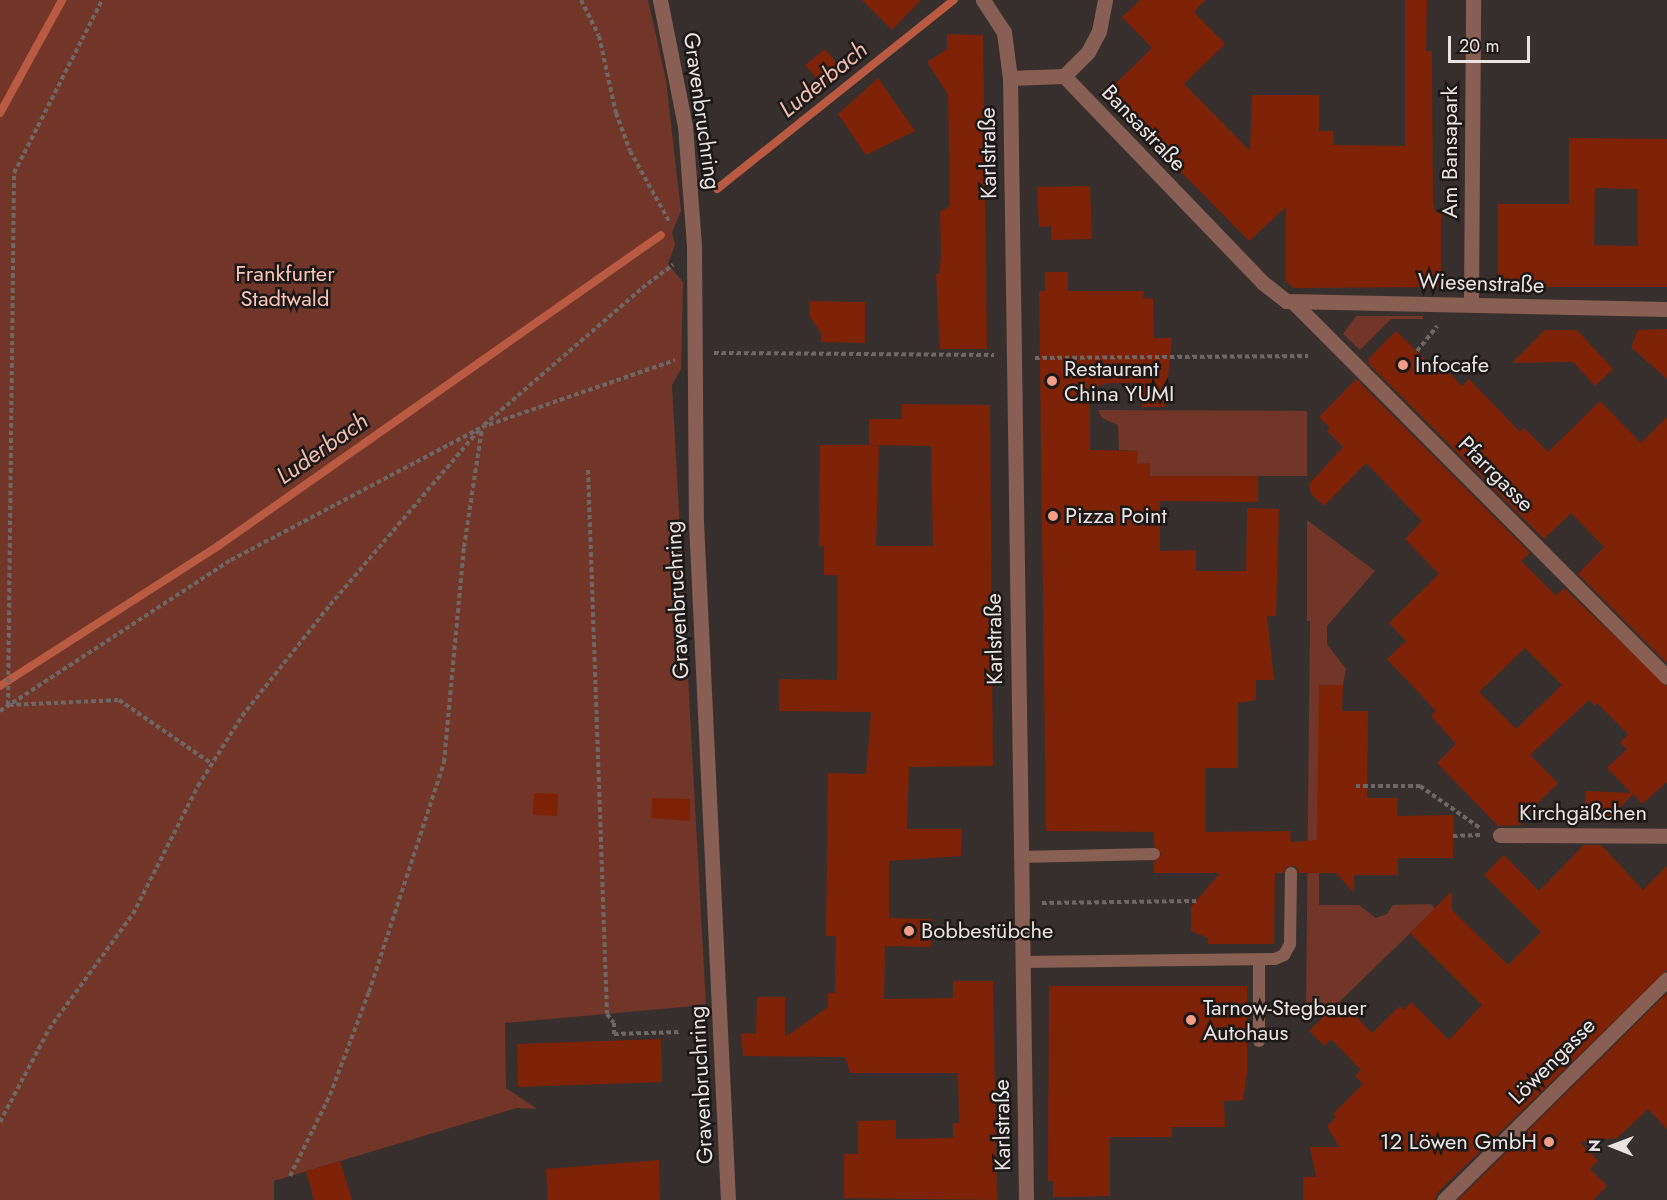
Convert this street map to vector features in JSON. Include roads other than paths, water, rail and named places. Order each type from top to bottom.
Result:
[{"type":"street","name":"Gravenbruchring","points":[[660,0],[685,126],[688,248],[695,353],[696,522],[728,1200]]},
{"type":"street","points":[[983,0],[1004,32],[1010,78],[1064,76],[1088,52],[1099,31],[1105,0]]},
{"type":"street","name":"Am Bansapark","points":[[1471,304],[1473,0]]},
{"type":"street","name":"Bansastraße","points":[[1064,76],[1262,282],[1280,298],[1294,303]]},
{"type":"street","name":"Karlstraße","points":[[1010,78],[1026,1200]]},
{"type":"street","name":"Wiesenstraße","points":[[1294,303],[1471,304],[1667,309]]},
{"type":"street","name":"Pfarrgasse","points":[[1294,303],[1667,677]]},
{"type":"street","name":"Kirchgäßchen","points":[[1500,835],[1667,836]]},
{"type":"street","name":"Löwengasse","points":[[1444,1200],[1667,979]]},
{"type":"lane","points":[[1020,857],[1154,854]]},
{"type":"lane","points":[[1022,962],[1259,961],[1284,955],[1290,944],[1291,873]]},
{"type":"lane","points":[[1259,961],[1259,1041]]},
{"type":"waterway","points":[[0,113],[62,0]]},
{"type":"waterway","name":"Luderbach","points":[[717,189],[954,0]]},
{"type":"waterway","name":"Luderbach","points":[[0,686],[218,546],[661,235]]},
{"type":"place","name":"Infocafe","points":[[1403,365]]},
{"type":"place","name":"Restaurant China YUMI","points":[[1052,381]]},
{"type":"place","name":"Pizza Point","points":[[1053,516]]},
{"type":"place","name":"Bobbestübche","points":[[909,931]]},
{"type":"place","name":"Tarnow-Stegbauer Autohaus","points":[[1191,1020]]},
{"type":"place","name":"12 Löwen GmbH","points":[[1549,1142]]},
{"type":"park label","name":"Frankfurter Stadtwald","points":[[285,286]]}]
